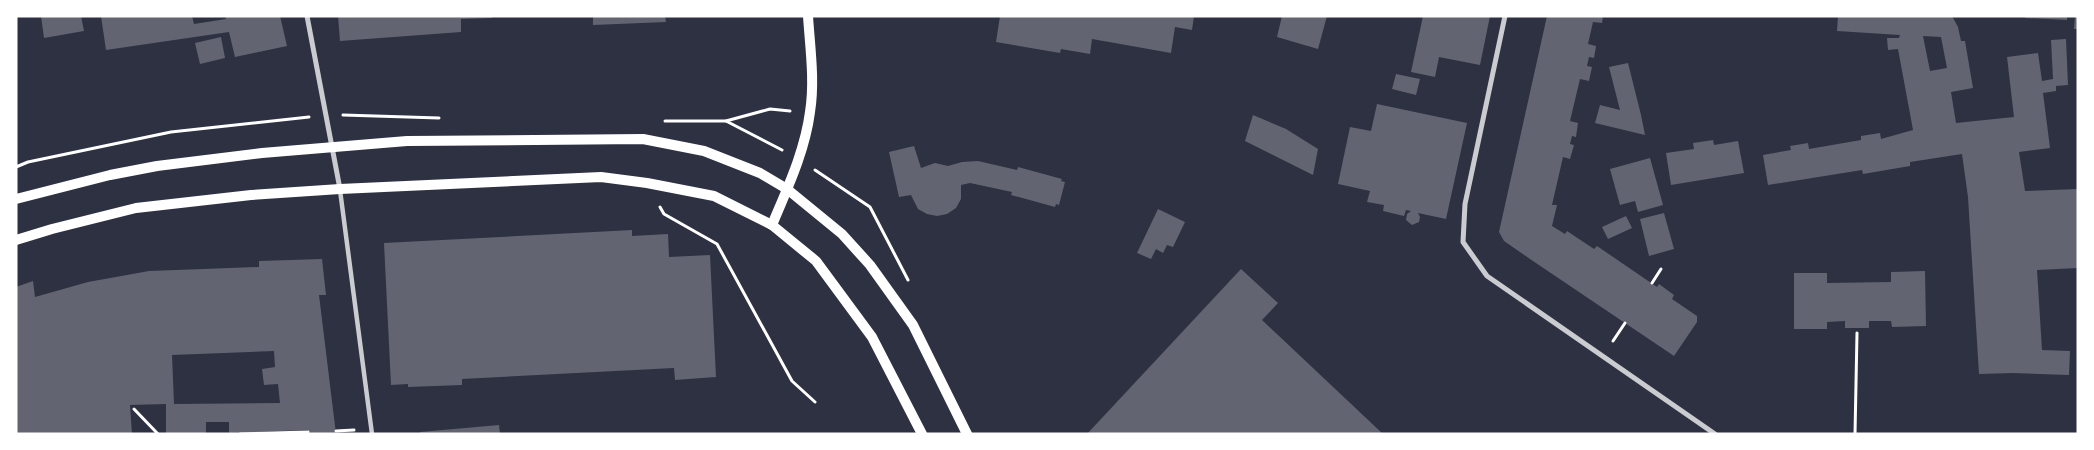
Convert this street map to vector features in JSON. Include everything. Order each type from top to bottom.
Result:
[{"type":"main road","points":[[772,225],[788,189],[810,114],[812,98],[808,16]]},
{"type":"main road","points":[[16,199],[110,174],[157,166],[334,146],[493,138],[643,138],[704,151],[760,173],[788,189],[842,234],[870,265],[912,325],[967,434]]},
{"type":"main road","points":[[16,240],[52,228],[136,208],[233,196],[340,189],[600,177],[647,182],[714,196],[772,225],[816,261],[872,337],[922,434]]},
{"type":"street","points":[[308,16],[334,146],[372,434]]},
{"type":"street","points":[[1505,16],[1465,204],[1463,242],[1486,276],[1715,434]]},
{"type":"path","points":[[647,182],[664,214],[717,244],[792,381],[815,402]]},
{"type":"path","points":[[1652,283],[1660,269]]},
{"type":"path","points":[[1855,434],[1857,333]]},
{"type":"path","points":[[134,409],[158,434]]},
{"type":"path","points":[[240,434],[308,432]]},
{"type":"building","points":[[41,16],[81,16],[84,31],[44,38]]},
{"type":"building","points":[[101,16],[192,16],[194,24],[226,19],[225,16],[280,16],[287,46],[235,57],[229,32],[106,50]]},
{"type":"building","points":[[338,16],[492,16],[492,18],[461,19],[461,32],[340,41]]},
{"type":"building","points":[[593,16],[665,16],[666,22],[593,25]]},
{"type":"building","points":[[1000,16],[1194,16],[1192,30],[1175,27],[1171,53],[1092,39],[1090,54],[1061,49],[1060,53],[996,42]]},
{"type":"building","points":[[1282,16],[1327,16],[1318,49],[1277,37]]},
{"type":"building","points":[[1423,16],[1490,16],[1480,65],[1439,57],[1435,77],[1411,72]]},
{"type":"building","points":[[1547,16],[1603,16],[1602,23],[1593,22],[1588,44],[1596,46],[1594,58],[1589,57],[1587,66],[1592,67],[1589,81],[1580,79],[1570,121],[1578,123],[1576,137],[1572,136],[1570,144],[1574,145],[1570,159],[1563,157],[1552,205],[1557,205],[1552,226],[1565,234],[1567,231],[1594,249],[1597,246],[1657,287],[1659,284],[1674,295],[1672,299],[1697,316],[1697,322],[1674,356],[1504,241],[1499,232]]},
{"type":"building","points":[[1838,16],[1952,16],[1958,27],[1961,41],[1965,41],[1973,88],[1951,92],[1956,123],[2014,117],[2007,57],[2038,53],[2042,81],[2053,79],[2051,40],[2066,39],[2068,85],[2056,86],[2056,91],[2043,93],[2050,148],[2019,152],[2025,191],[2078,189],[2078,268],[2037,270],[2042,350],[2070,351],[2069,375],[1979,374],[1968,197],[1962,154],[1910,162],[1910,166],[1863,174],[1862,170],[1768,185],[1763,155],[1791,150],[1790,146],[1808,143],[1809,149],[1861,140],[1861,136],[1880,133],[1881,139],[1913,130],[1898,49],[1888,50],[1887,38],[1899,38],[1900,35],[1837,31]],"holes":[[[1923,36],[1941,37],[1947,68],[1930,71]]]},
{"type":"building","points":[[2025,16],[2067,16],[2067,20],[2025,18]]},
{"type":"building","points":[[2075,16],[2078,16],[2078,29],[2074,29]]},
{"type":"building","points":[[221,37],[225,58],[200,64],[195,43]]},
{"type":"building","points":[[1628,63],[1645,135],[1595,123],[1600,105],[1620,110],[1609,67]]},
{"type":"building","points":[[1396,74],[1420,79],[1416,95],[1392,89]]},
{"type":"building","points":[[1377,104],[1467,123],[1446,219],[1418,213],[1420,217],[1419,222],[1412,225],[1406,220],[1407,214],[1411,211],[1406,210],[1404,216],[1383,211],[1384,205],[1367,202],[1370,191],[1338,184],[1350,127],[1371,131]]},
{"type":"building","points":[[1253,115],[1286,129],[1318,149],[1313,175],[1245,141]]},
{"type":"building","points":[[1713,140],[1714,145],[1738,141],[1744,173],[1671,185],[1666,153],[1694,149],[1693,143]]},
{"type":"building","points":[[914,146],[921,168],[935,163],[948,166],[962,162],[978,161],[1017,170],[1018,167],[1062,179],[1061,181],[1065,182],[1059,205],[1056,204],[1055,207],[1011,195],[1012,192],[970,183],[961,185],[961,199],[956,208],[947,214],[937,216],[927,214],[918,209],[911,195],[899,197],[889,152]]},
{"type":"building","points":[[1650,158],[1663,205],[1638,212],[1635,201],[1620,205],[1610,169]]},
{"type":"building","points":[[1158,209],[1185,222],[1173,247],[1167,245],[1163,253],[1156,249],[1151,259],[1137,253]]},
{"type":"building","points":[[1664,213],[1674,249],[1649,256],[1640,219]]},
{"type":"building","points":[[1626,216],[1632,228],[1608,239],[1602,227]]},
{"type":"building","points":[[632,230],[632,236],[668,234],[669,257],[710,255],[716,377],[675,380],[674,368],[462,379],[462,385],[408,387],[408,384],[391,385],[384,243]]},
{"type":"building","points":[[322,259],[326,295],[319,295],[336,434],[308,434],[308,430],[229,433],[229,422],[206,422],[206,433],[166,434],[166,404],[130,405],[132,434],[16,434],[16,287],[33,281],[35,297],[88,282],[149,271],[259,267],[259,261]],"holes":[[[274,351],[275,367],[262,369],[264,385],[278,384],[280,403],[174,404],[172,355]]]},
{"type":"building","points":[[1241,269],[1278,303],[1262,320],[1383,434],[1087,434]]},
{"type":"building","points":[[1925,271],[1926,326],[1892,327],[1891,321],[1869,321],[1869,328],[1845,328],[1845,321],[1827,322],[1827,329],[1794,329],[1794,273],[1827,273],[1827,283],[1891,282],[1891,272]]},
{"type":"building","points":[[499,425],[500,434],[420,434],[420,432]]}]
